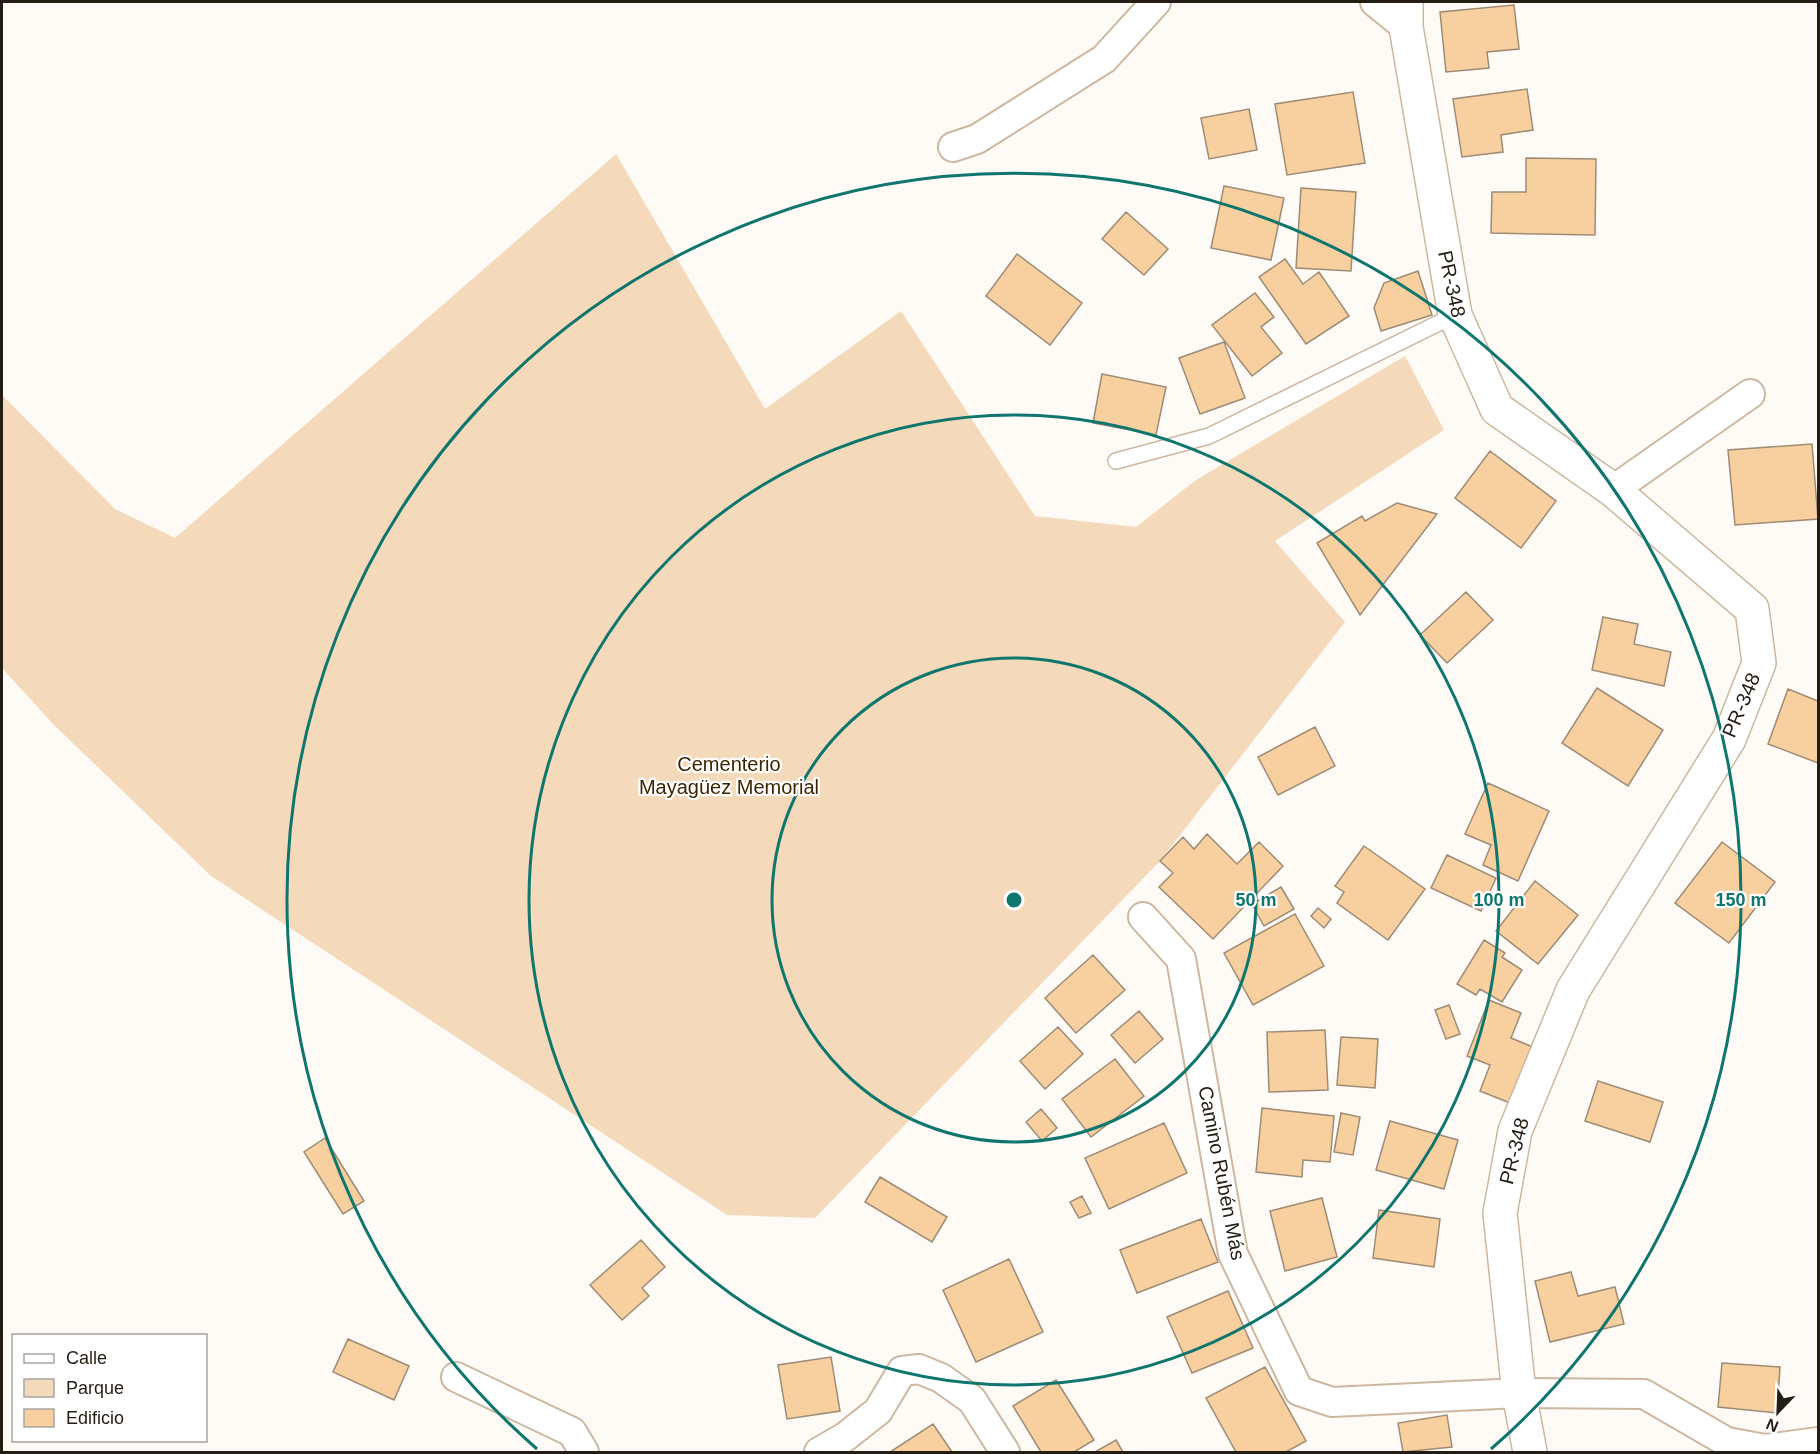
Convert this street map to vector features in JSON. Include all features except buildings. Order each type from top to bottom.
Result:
[{"type":"street","points":[[953,147],[977,139],[1104,59],[1156,2]]},
{"type":"street","points":[[1375,2],[1406,14]]},
{"type":"street","name":"PR-348","points":[[1406,14],[1455,315],[1497,409],[1613,489],[1752,609],[1759,663],[1729,738],[1573,990],[1515,1131],[1500,1213],[1519,1393],[1530,1452]]},
{"type":"street","points":[[1613,489],[1750,394]]},
{"type":"street","name":"Camino Rubén Más","points":[[1143,917],[1181,959],[1233,1254],[1299,1391],[1332,1402],[1519,1393],[1644,1394],[1727,1442],[1765,1449],[1818,1442]]},
{"type":"street","points":[[819,1452],[845,1437],[878,1411],[902,1371],[919,1370],[941,1378],[972,1400],[1005,1452]]},
{"type":"street","points":[[456,1377],[572,1432],[584,1452]]},
{"type":"lane","points":[[1116,461],[1209,436],[1455,315]]},
{"type":"green space","name":"Cementerio Mayagüez Memorial","points":[[616,154],[765,409],[901,311],[1035,516],[1136,527],[1196,480],[1405,356],[1444,430],[1275,541],[1345,622],[1160,861],[815,1218],[727,1215],[211,876],[53,724],[2,668],[2,395],[115,509],[175,538]]}]
